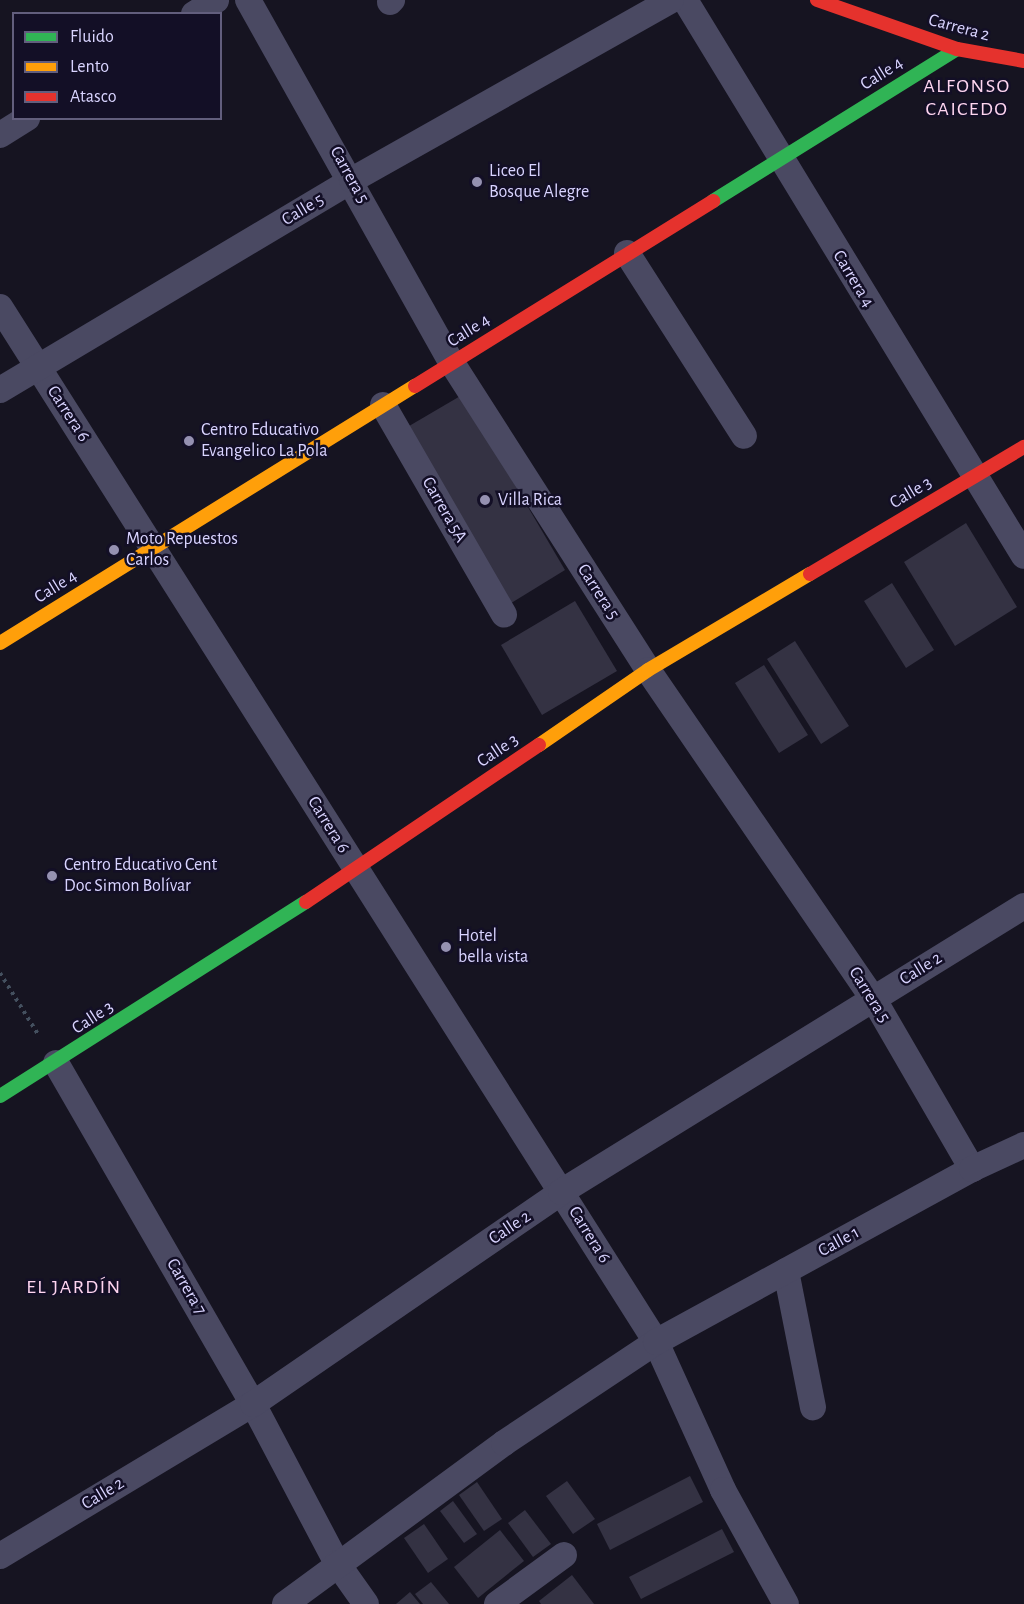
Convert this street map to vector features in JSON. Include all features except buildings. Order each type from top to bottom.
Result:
[{"type":"street","points":[[197,12],[216,0]]},
{"type":"street","name":"Carrera 5","points":[[248,0],[352,180],[452,363],[648,670],[873,999],[972,1169]]},
{"type":"street","name":"Calle 5","points":[[0,390],[39,369],[352,180],[671,0]]},
{"type":"street","name":"Carrera 4","points":[[685,0],[1024,556]]},
{"type":"street","name":"Carrera 2","points":[[817,0],[957,49],[1024,61]]},
{"type":"street","name":"Calle 4","points":[[0,643],[957,49]]},
{"type":"street","points":[[0,135],[24,120]]},
{"type":"street","points":[[627,254],[744,436]]},
{"type":"street","name":"Carrera 6","points":[[0,307],[155,547],[356,870],[656,1342],[723,1490],[786,1604]]},
{"type":"street","name":"Carrera 5A","points":[[383,405],[504,615]]},
{"type":"street","name":"Calle 3","points":[[0,1096],[56,1063],[356,870],[648,670],[1024,447]]},
{"type":"street","name":"Calle 2","points":[[0,1556],[253,1404],[561,1192],[1024,906]]},
{"type":"street","name":"Carrera 7","points":[[56,1063],[253,1404],[337,1563],[366,1604]]},
{"type":"street","name":"Calle 1","points":[[656,1342],[972,1169],[1024,1145]]},
{"type":"street","points":[[786,1271],[813,1407]]},
{"type":"street","points":[[285,1604],[337,1563],[504,1443],[656,1342]]},
{"type":"street","points":[[497,1604],[564,1554]]},
{"type":"path","points":[[0,973],[56,1063]]},
{"type":"traffic: fast","points":[[713,201],[957,49]]},
{"type":"traffic: fast","points":[[0,1096],[306,902]]},
{"type":"traffic: slow","points":[[0,643],[415,386]]},
{"type":"traffic: slow","points":[[539,745],[648,670],[810,574]]},
{"type":"traffic: jam","points":[[817,0],[957,49],[1024,61]]},
{"type":"traffic: jam","points":[[415,386],[713,201]]},
{"type":"traffic: jam","points":[[810,574],[1024,447]]},
{"type":"traffic: jam","points":[[306,902],[539,745]]},
{"type":"place","name":"Liceo El Bosque Alegre","points":[[477,182]]},
{"type":"place","name":"Centro Educativo Evangelico La Pola","points":[[189,441]]},
{"type":"place","name":"Villa Rica","points":[[485,500]]},
{"type":"place","name":"Moto Repuestos Carlos","points":[[114,550]]},
{"type":"place","name":"Centro Educativo Cent Doc Simon Bolívar","points":[[52,876]]},
{"type":"place","name":"Hotel bella vista","points":[[446,947]]},
{"type":"district","name":"ALFONSO CAICEDO","points":[[967,98]]},
{"type":"district","name":"EL JARDÍN","points":[[74,1287]]}]
